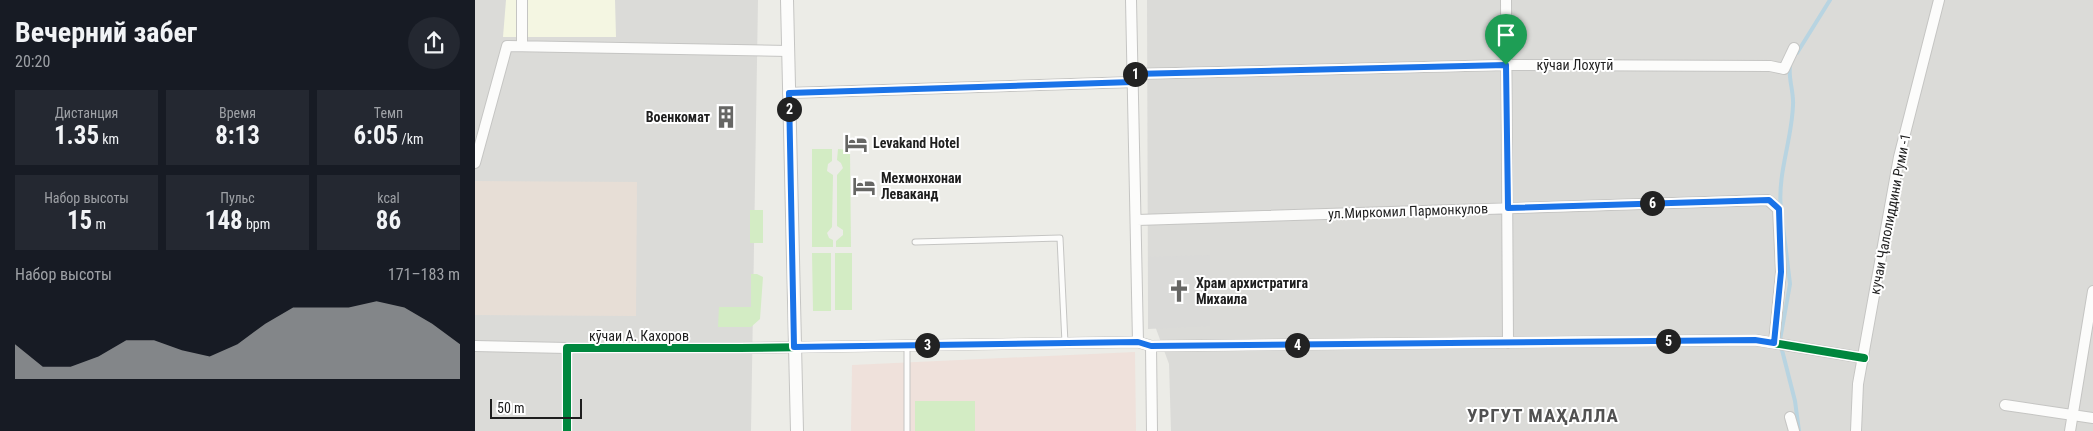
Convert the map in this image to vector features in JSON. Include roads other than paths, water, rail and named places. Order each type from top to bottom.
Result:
[{"type":"street","points":[[522,0],[522,46]]},
{"type":"street","points":[[787,0],[797,431]]},
{"type":"street","points":[[1131,0],[1138,342]]},
{"type":"street","points":[[1505,0],[1508,343]]},
{"type":"street","name":"кучаи Ҷалолиддини Руми -1","points":[[1856,431],[1858,384],[1899,157],[1939,0]]},
{"type":"street","points":[[475,164],[507,46],[788,51]]},
{"type":"street","name":"кӯчаи Лохутӣ","points":[[789,93],[1133,78],[1506,65],[1770,66],[1784,69],[1794,48]]},
{"type":"street","name":"ул.Миркомил Пармонкулов","points":[[1137,220],[1769,200],[1779,209],[1781,272],[1774,343]]},
{"type":"street","points":[[2070,431],[2071,414],[2090,325],[2093,291]]},
{"type":"street","name":"кӯчаи А. Кахоров","points":[[475,346],[567,348],[794,347],[1138,342],[1151,346],[1755,340],[1864,358]]},
{"type":"street","points":[[1151,346],[1152,431]]},
{"type":"street","points":[[567,348],[567,431]]},
{"type":"street","points":[[2005,405],[2093,418]]},
{"type":"street","points":[[1790,417],[1794,431]]},
{"type":"lane","points":[[915,242],[1061,238],[1065,343]]},
{"type":"lane","points":[[907,345],[907,431]]},
{"type":"waterway","points":[[1797,53],[1830,0]]},
{"type":"waterway","points":[[1781,210],[1781,183],[1793,105],[1790,66]]},
{"type":"waterway","points":[[1780,340],[1790,284],[1783,226]]},
{"type":"waterway","points":[[1782,350],[1795,401],[1799,431]]},
{"type":"place","name":"Военкомат","points":[[726,117]]},
{"type":"place","name":"Levakand Hotel","points":[[856,143]]},
{"type":"place","name":"Мехмонхонаи Леваканд","points":[[864,186]]},
{"type":"place","name":"Храм архистратига Михаила","points":[[1179,291]]},
{"type":"district","name":"УРГУТ МАҲАЛЛА","points":[[1543,415]]}]
